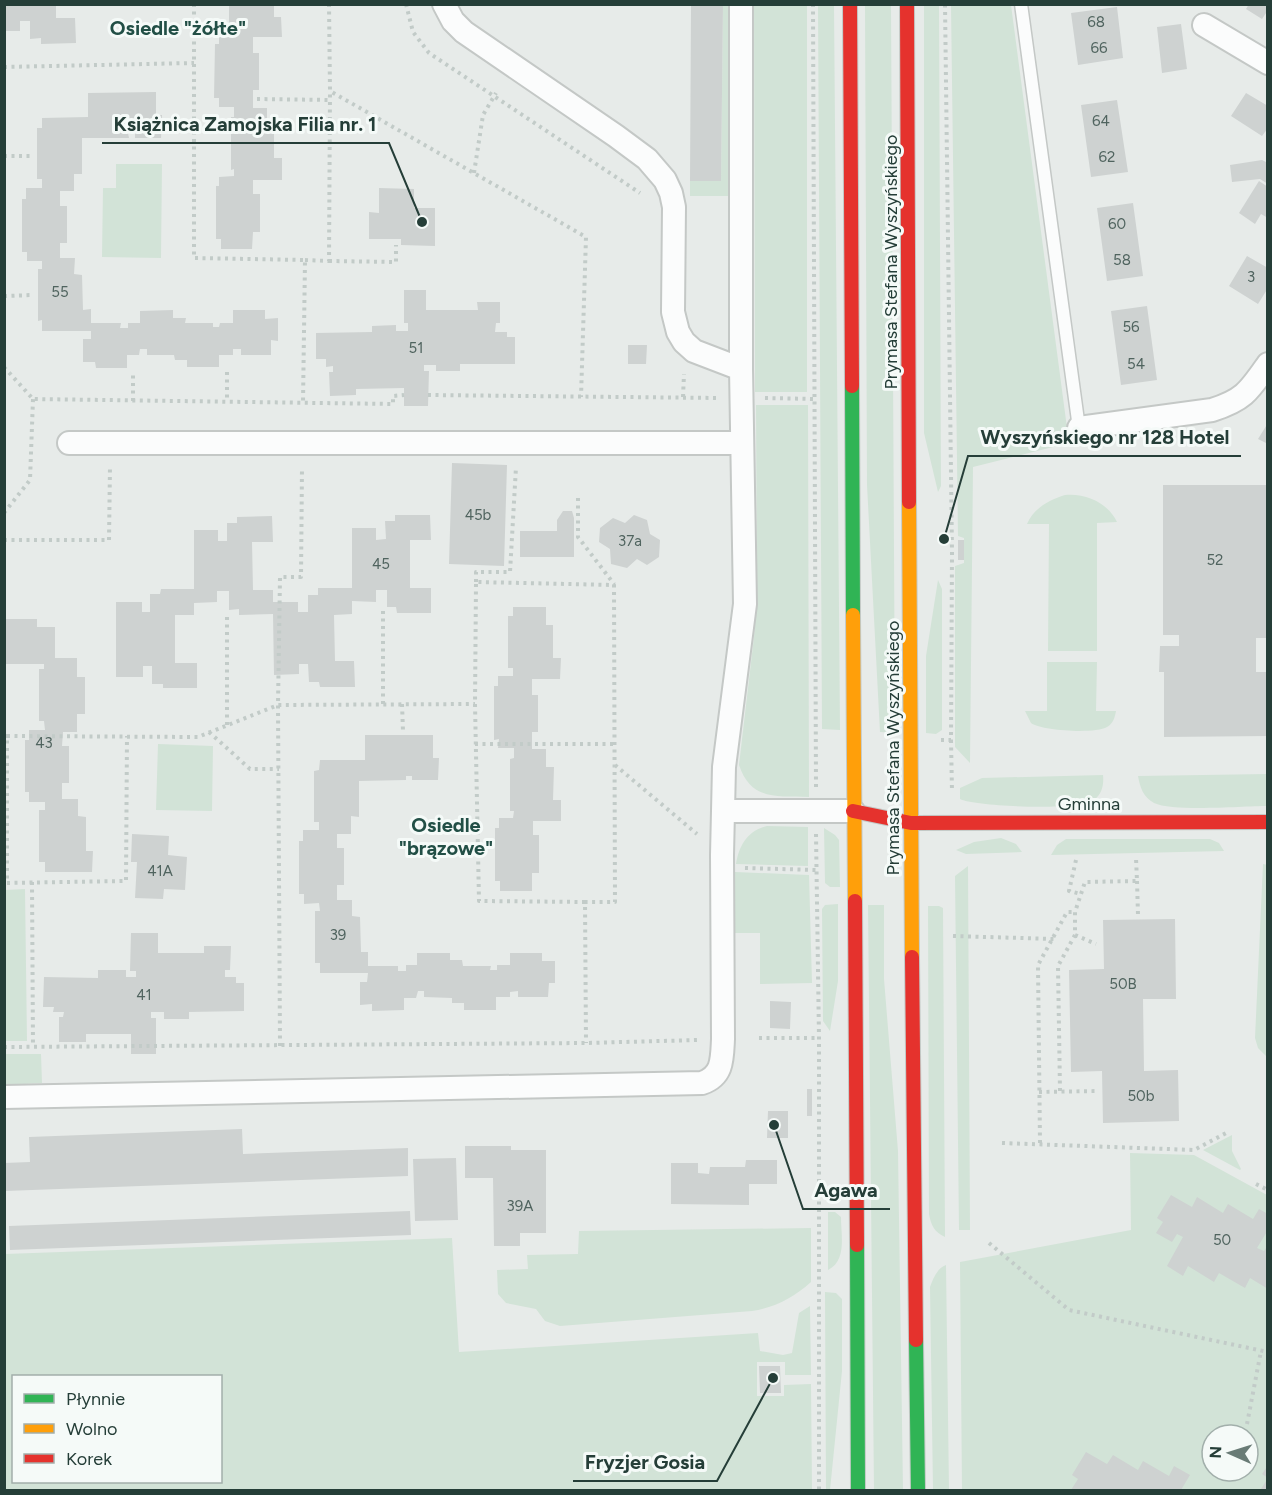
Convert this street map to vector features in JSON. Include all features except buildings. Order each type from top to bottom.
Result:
[{"type":"main road","points":[[849,4],[858,1491]]},
{"type":"main road","name":"Prymasa Stefana Wyszyńskiego","points":[[907,4],[911,823],[918,1491]]},
{"type":"main road","name":"Gminna","points":[[853,811],[911,823],[1268,822]]},
{"type":"street","points":[[444,4],[453,21],[464,32],[616,136],[657,168],[671,193],[674,207],[673,312],[678,332],[684,342],[694,351],[741,369]]},
{"type":"street","points":[[4,1097],[702,1083],[717,1074],[722,1057],[722,855],[725,750],[745,604],[741,398],[741,4]]},
{"type":"street","points":[[1204,25],[1268,63]]},
{"type":"street","points":[[1079,428],[1212,410],[1243,396],[1268,364]]},
{"type":"street","points":[[69,443],[742,443]]},
{"type":"street","points":[[723,811],[853,811]]},
{"type":"lane","points":[[1021,4],[1079,428]]},
{"type":"path","points":[[194,4],[194,258],[396,262],[396,246]]},
{"type":"path","points":[[329,4],[329,261]]},
{"type":"path","points":[[406,4],[414,32],[429,53],[496,95],[645,196]]},
{"type":"path","points":[[813,4],[816,795]]},
{"type":"path","points":[[945,4],[952,552],[952,791]]},
{"type":"path","points":[[4,67],[194,63]]},
{"type":"path","points":[[330,91],[586,237],[581,397]]},
{"type":"path","points":[[474,173],[483,115],[496,95]]},
{"type":"path","points":[[258,99],[330,100]]},
{"type":"path","points":[[4,156],[34,156]]},
{"type":"path","points":[[303,403],[305,261]]},
{"type":"path","points":[[4,296],[33,295]]},
{"type":"path","points":[[683,398],[684,363]]},
{"type":"path","points":[[4,367],[33,399],[30,480],[4,513]]},
{"type":"path","points":[[133,400],[134,372]]},
{"type":"path","points":[[227,372],[227,402]]},
{"type":"path","points":[[33,399],[393,404],[393,396],[404,395]]},
{"type":"path","points":[[428,395],[815,399]]},
{"type":"path","points":[[280,1046],[278,705],[280,577],[301,577],[302,458]]},
{"type":"path","points":[[4,540],[109,540],[110,467],[114,460]]},
{"type":"path","points":[[515,461],[510,572],[476,572],[475,744],[479,901],[615,902],[614,585],[578,537],[578,498]]},
{"type":"path","points":[[476,582],[614,585]]},
{"type":"path","points":[[383,611],[383,704]]},
{"type":"path","points":[[226,725],[227,615]]},
{"type":"path","points":[[402,704],[403,731]]},
{"type":"path","points":[[127,736],[126,881],[6,883],[6,736],[127,736],[198,737],[278,705],[475,704]]},
{"type":"path","points":[[209,732],[250,769],[279,769]]},
{"type":"path","points":[[931,740],[951,740]]},
{"type":"path","points":[[475,744],[614,744]]},
{"type":"path","points":[[615,765],[736,868],[816,870]]},
{"type":"path","points":[[816,825],[819,1038],[819,1491]]},
{"type":"path","points":[[1136,858],[1138,915]]},
{"type":"path","points":[[1076,860],[1069,891],[1081,894]]},
{"type":"path","points":[[1060,1091],[1058,966],[1075,935],[1076,912],[1085,882],[1137,880]]},
{"type":"path","points":[[32,882],[33,1047]]},
{"type":"path","points":[[585,902],[586,1043]]},
{"type":"path","points":[[1040,1143],[1038,964],[1067,912],[1076,912]]},
{"type":"path","points":[[1075,935],[1096,944]]},
{"type":"path","points":[[953,936],[1054,939]]},
{"type":"path","points":[[759,1038],[819,1038]]},
{"type":"path","points":[[4,1047],[586,1043],[708,1039]]},
{"type":"path","points":[[1039,1092],[1099,1091]]},
{"type":"path","points":[[1002,1143],[1194,1150],[1228,1132]]},
{"type":"path","points":[[1256,1184],[1268,1190]]},
{"type":"path","points":[[989,1243],[1069,1310],[1268,1352]]},
{"type":"path","points":[[1247,1423],[1261,1351]]},
{"type":"green space","points":[[723,5],[730,5],[730,196],[690,196],[690,181],[721,181]]},
{"type":"green space","points":[[754,5],[807,5],[807,392],[755,392]]},
{"type":"green space","points":[[818,5],[834,5],[840,730],[822,729]]},
{"type":"green space","points":[[865,5],[891,5],[895,733],[880,732],[867,485]]},
{"type":"green space","points":[[924,5],[939,5],[941,486],[938,492],[924,433]]},
{"type":"green space","points":[[951,5],[1011,5],[1069,443],[973,467],[970,763],[955,747],[955,566],[964,563],[964,538],[958,536]]},
{"type":"green space","points":[[116,164],[162,164],[161,258],[102,257],[103,188],[116,188]]},
{"type":"green space","points":[[756,405],[808,405],[809,797],[776,796],[758,791],[744,777],[739,765],[757,593]]},
{"type":"green space","points":[[1065,495],[1081,496],[1096,501],[1108,509],[1117,522],[1097,523],[1097,651],[1048,651],[1049,524],[1027,524],[1043,505]]},
{"type":"green space","points":[[938,580],[942,589],[942,730],[936,734],[926,733],[926,656]]},
{"type":"green space","points":[[1047,662],[1097,662],[1096,711],[1116,711],[1111,724],[1101,729],[1081,731],[1057,730],[1031,723],[1025,711],[1047,711]]},
{"type":"green space","points":[[158,744],[213,746],[212,811],[156,810]]},
{"type":"green space","points":[[1267,774],[1267,806],[1209,808],[1163,806],[1154,803],[1147,798],[1138,776]]},
{"type":"green space","points":[[1103,775],[1101,792],[1094,800],[1070,806],[1028,807],[986,804],[960,799],[960,788],[982,778]]},
{"type":"green space","points":[[767,826],[808,827],[808,866],[736,864],[739,851],[749,835]]},
{"type":"green space","points":[[824,828],[839,840],[840,887],[830,887],[825,883]]},
{"type":"green space","points":[[1001,838],[1016,844],[1022,852],[966,854],[956,850],[974,842]]},
{"type":"green space","points":[[1066,839],[1210,839],[1219,843],[1224,851],[1051,855],[1057,845]]},
{"type":"green space","points":[[1263,864],[1268,865],[1267,1057],[1258,1048],[1255,1038]]},
{"type":"green space","points":[[968,866],[970,1230],[959,1230],[955,876]]},
{"type":"green space","points":[[735,872],[809,875],[812,983],[760,984],[760,933],[734,933]]},
{"type":"green space","points":[[25,889],[27,1041],[5,1041],[5,890]]},
{"type":"green space","points":[[838,904],[838,981],[830,1031],[823,1021],[822,909],[825,905]]},
{"type":"green space","points":[[868,905],[884,905],[884,979],[898,1151],[903,1490],[874,1490]]},
{"type":"green space","points":[[928,906],[943,908],[945,1237],[934,1228],[929,1214]]},
{"type":"green space","points":[[5,1054],[41,1054],[42,1083],[5,1085]]},
{"type":"green space","points":[[1232,1135],[1232,1151],[1240,1170],[1203,1150]]},
{"type":"green space","points":[[1130,1153],[1194,1155],[1267,1195],[1267,1490],[962,1490],[960,1262],[1131,1230]]},
{"type":"green space","points":[[828,1212],[835,1212],[841,1217],[842,1247],[838,1260],[828,1270]]},
{"type":"green space","points":[[811,1228],[811,1282],[784,1301],[752,1311],[560,1326],[545,1321],[536,1309],[506,1303],[498,1294],[497,1270],[528,1269],[527,1255],[578,1254],[579,1231]]},
{"type":"green space","points":[[452,1238],[459,1352],[758,1333],[760,1351],[783,1355],[792,1353],[799,1313],[810,1306],[811,1375],[785,1375],[785,1362],[757,1362],[757,1396],[784,1396],[784,1385],[811,1384],[812,1490],[5,1490],[5,1254]]},
{"type":"green space","points":[[946,1265],[949,1490],[933,1490],[930,1287],[938,1271]]},
{"type":"green space","points":[[825,1292],[836,1293],[842,1299],[842,1371],[830,1490],[826,1490]]},
{"type":"traffic: fast","points":[[852,386],[853,615]]},
{"type":"traffic: fast","points":[[857,1245],[858,1490]]},
{"type":"traffic: fast","points":[[916,1340],[918,1490]]},
{"type":"traffic: slow","points":[[909,502],[912,957]]},
{"type":"traffic: slow","points":[[853,615],[855,901]]},
{"type":"traffic: jam","points":[[850,4],[852,386]]},
{"type":"traffic: jam","points":[[907,4],[909,502]]},
{"type":"traffic: jam","points":[[853,811],[911,823],[1268,822]]},
{"type":"traffic: jam","points":[[855,901],[857,1245]]},
{"type":"traffic: jam","points":[[912,957],[916,1340]]},
{"type":"place","name":"Książnica Zamojska Filia nr. 1","points":[[422,222]]},
{"type":"place","name":"Wyszyńskiego nr 128 Hotel","points":[[944,539]]},
{"type":"place","name":"Agawa","points":[[774,1125]]},
{"type":"place","name":"Fryzjer Gosia","points":[[773,1378]]},
{"type":"district","name":"Osiedle \"żółte\"","points":[[178,28]]},
{"type":"district","name":"Osiedle \"brązowe\"","points":[[446,836]]}]
